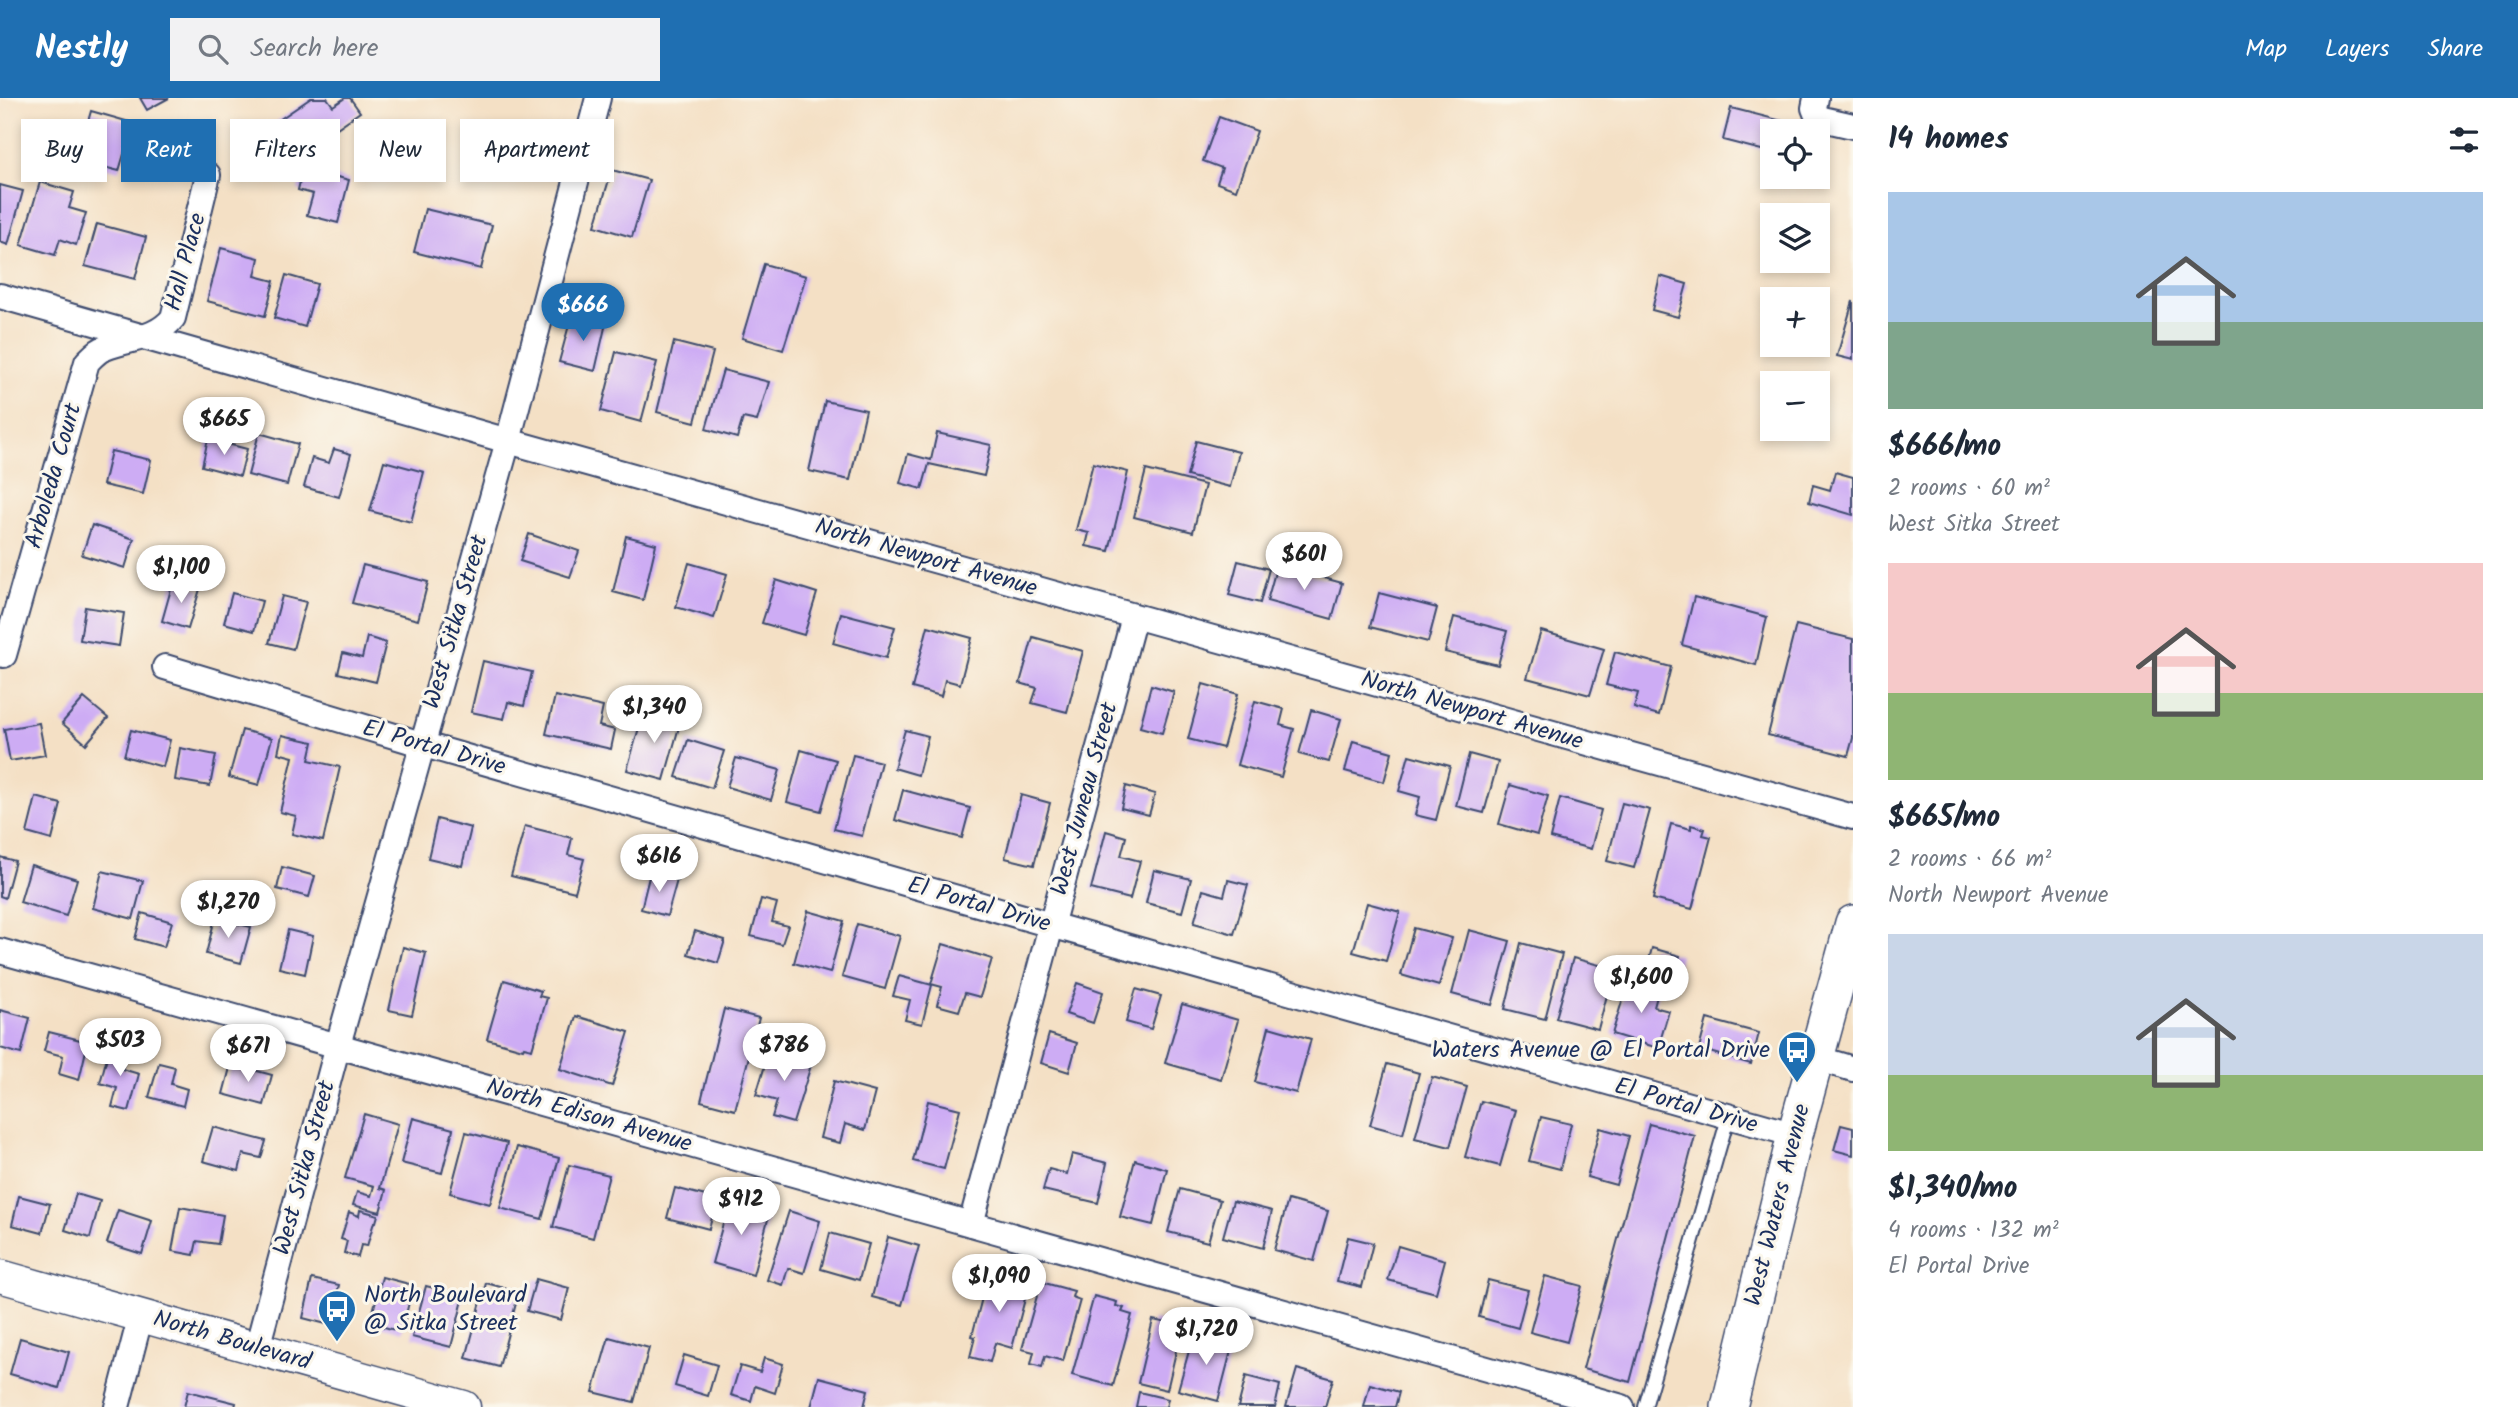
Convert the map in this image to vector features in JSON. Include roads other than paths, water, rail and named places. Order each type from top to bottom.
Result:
[{"type":"main road","name":"West Waters Avenue","points":[[1729,1407],[1795,1135],[1853,923]]},
{"type":"street","name":"West Sitka Street","points":[[257,1348],[421,744],[508,441],[598,98]]},
{"type":"street","points":[[1816,98],[1814,108],[1818,118],[1853,126]]},
{"type":"street","name":"Hall Place","points":[[146,337],[165,328],[173,318],[206,182]]},
{"type":"street","name":"North Newport Avenue","points":[[0,296],[1853,817]]},
{"type":"street","name":"Arboleda Court","points":[[4,655],[86,362],[103,348],[146,337]]},
{"type":"street","name":"West Juneau Street","points":[[971,1224],[1134,617]]},
{"type":"street","name":"El Portal Drive","points":[[165,667],[421,744],[1051,925],[1795,1135]]},
{"type":"street","name":"North Edison Avenue","points":[[0,951],[1622,1407]]},
{"type":"street","points":[[1816,1058],[1853,1069]]},
{"type":"street","name":"North Boulevard","points":[[0,1276],[257,1348],[416,1400],[464,1407]]},
{"type":"street","points":[[117,1407],[141,1315]]},
{"type":"lane","points":[[1645,1407],[1728,1118]]},
{"type":"place","name":"Waters Avenue @ El Portal Drive","points":[[1797,1084]]},
{"type":"place","name":"North Boulevard @ Sitka Street","points":[[337,1343]]}]
